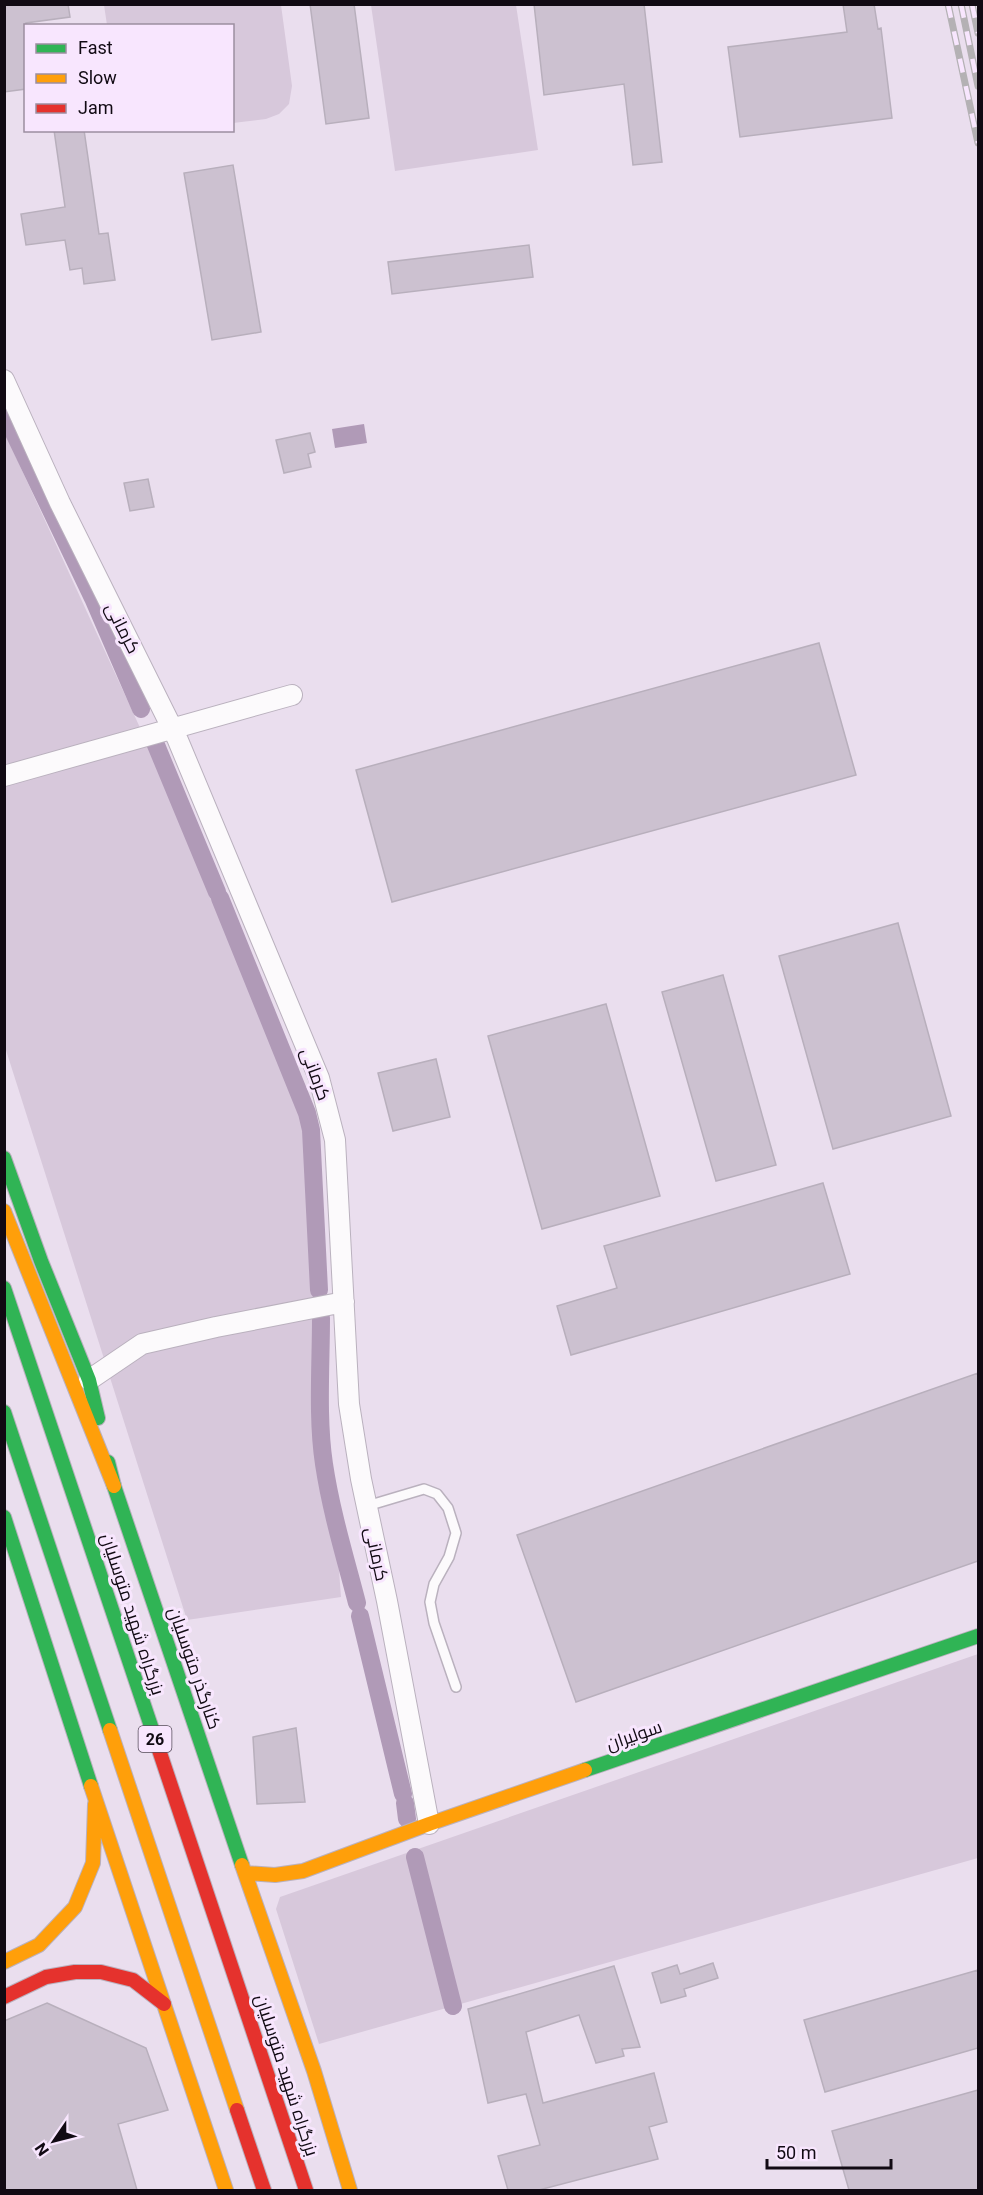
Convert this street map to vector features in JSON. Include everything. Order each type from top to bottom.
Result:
[{"type":"main road","name":"کنارگذر متوسلیان","points":[[4,1158],[40,1261],[89,1380],[114,1486],[314,2071],[350,2190]]},
{"type":"main road","points":[[4,1211],[114,1486]]},
{"type":"main road","name":"بزرگراه شهید متوسلیان","points":[[4,1288],[306,2190]]},
{"type":"main road","name":"26","points":[[4,1412],[264,2190]]},
{"type":"main road","points":[[4,1518],[226,2190]]},
{"type":"main road","name":"سولیران","points":[[303,1871],[429,1824],[978,1636]]},
{"type":"main road","points":[[4,1962],[39,1945],[75,1907],[93,1863],[96,1800]]},
{"type":"main road","points":[[245,1873],[275,1875],[303,1871]]},
{"type":"main road","points":[[285,1885],[303,1871]]},
{"type":"main road","points":[[260,1917],[267,1900]]},
{"type":"main road","points":[[4,1997],[46,1977],[75,1972],[101,1972],[133,1980],[164,2004]]},
{"type":"street","name":"کرمانی","points":[[4,380],[60,503],[172,728],[319,1078],[328,1108],[334,1140],[350,1404],[367,1506],[429,1824]]},
{"type":"street","points":[[4,776],[292,694]]},
{"type":"street","points":[[89,1380],[142,1344],[344,1302]]},
{"type":"lane","points":[[367,1506],[424,1490],[437,1494],[448,1508],[456,1533],[449,1557],[434,1584],[430,1602],[434,1623],[456,1688]]},
{"type":"shaded area","points":[[104,5],[281,5],[292,86],[289,104],[279,114],[266,119],[234,123],[234,24],[107,24]]},
{"type":"shaded area","points":[[371,5],[516,5],[538,150],[395,171]]},
{"type":"shaded area","points":[[364,424],[367,443],[335,448],[332,429]]},
{"type":"shaded area","points":[[4,431],[142,732],[305,1116],[341,1597],[187,1620],[5,1047]]},
{"type":"shaded area","points":[[978,1654],[978,1858],[319,2044],[276,1909],[280,1897]]},
{"type":"building","points":[[4,4],[68,4],[70,17],[24,24],[24,89],[4,92]]},
{"type":"building","points":[[310,4],[354,4],[369,118],[326,124]]},
{"type":"building","points":[[534,4],[644,4],[662,162],[633,165],[624,84],[544,95]]},
{"type":"building","points":[[843,4],[874,4],[878,29],[881,28],[892,118],[740,137],[728,47],[847,32]]},
{"type":"building","points":[[54,132],[84,132],[99,234],[108,233],[115,280],[84,284],[82,268],[70,270],[65,240],[26,245],[21,214],[65,207]]},
{"type":"building","points":[[233,165],[261,332],[212,340],[184,173]]},
{"type":"building","points":[[529,245],[533,277],[392,294],[388,262]]},
{"type":"building","points":[[310,433],[315,452],[308,454],[311,467],[284,473],[276,440]]},
{"type":"building","points":[[148,479],[154,507],[130,511],[124,483]]},
{"type":"building","points":[[819,643],[856,775],[392,902],[356,770]]},
{"type":"building","points":[[898,923],[951,1116],[833,1149],[779,956]]},
{"type":"building","points":[[723,975],[776,1165],[716,1181],[662,992]]},
{"type":"building","points":[[606,1004],[660,1196],[542,1229],[488,1036]]},
{"type":"building","points":[[436,1059],[450,1117],[393,1131],[378,1073]]},
{"type":"building","points":[[823,1183],[850,1274],[571,1355],[557,1306],[617,1288],[604,1246]]},
{"type":"building","points":[[978,1373],[978,1561],[576,1702],[517,1535]]},
{"type":"building","points":[[296,1728],[305,1802],[257,1804],[253,1737]]},
{"type":"building","points":[[713,1963],[718,1978],[684,1989],[686,1996],[661,2003],[652,1973],[677,1965],[680,1974]]},
{"type":"building","points":[[614,1966],[640,2047],[622,2049],[624,2056],[596,2063],[579,2015],[526,2032],[543,2103],[654,2073],[667,2122],[649,2127],[658,2159],[539,2190],[508,2190],[498,2156],[540,2145],[526,2094],[488,2103],[468,2009]]},
{"type":"building","points":[[978,1970],[978,2048],[825,2092],[804,2020]]},
{"type":"building","points":[[47,2003],[146,2048],[168,2110],[118,2124],[137,2190],[4,2190],[4,2021]]},
{"type":"building","points":[[978,2090],[978,2190],[849,2190],[832,2131]]},
{"type":"waterway","points":[[4,412],[93,598],[141,709]]},
{"type":"waterway","points":[[151,733],[217,892]]},
{"type":"waterway","points":[[220,898],[307,1113],[311,1130],[319,1290]]},
{"type":"waterway","points":[[321,1318],[320,1410],[324,1464],[334,1517],[357,1603]]},
{"type":"waterway","points":[[360,1616],[403,1794]]},
{"type":"waterway","points":[[405,1803],[407,1819]]},
{"type":"waterway","points":[[415,1857],[453,2006]]},
{"type":"railway","points":[[948,4],[978,143]]},
{"type":"railway","points":[[961,4],[978,86]]},
{"type":"railway","points":[[972,4],[978,33]]},
{"type":"traffic: fast","points":[[4,1158],[41,1261],[89,1380],[98,1418]]},
{"type":"traffic: fast","points":[[4,1288],[154,1735]]},
{"type":"traffic: fast","points":[[4,1412],[110,1730]]},
{"type":"traffic: fast","points":[[108,1462],[114,1486],[242,1865]]},
{"type":"traffic: fast","points":[[4,1517],[91,1786]]},
{"type":"traffic: fast","points":[[585,1770],[978,1636]]},
{"type":"traffic: slow","points":[[4,1211],[114,1486]]},
{"type":"traffic: slow","points":[[110,1730],[237,2110]]},
{"type":"traffic: slow","points":[[245,1873],[275,1875],[303,1871],[585,1770]]},
{"type":"traffic: slow","points":[[91,1786],[226,2190]]},
{"type":"traffic: slow","points":[[4,1962],[39,1945],[75,1907],[93,1863],[95,1804]]},
{"type":"traffic: slow","points":[[242,1865],[314,2071],[350,2190]]},
{"type":"traffic: jam","points":[[154,1735],[306,2190]]},
{"type":"traffic: jam","points":[[4,1997],[46,1977],[75,1972],[101,1972],[133,1980],[164,2004]]},
{"type":"traffic: jam","points":[[237,2110],[264,2190]]}]
